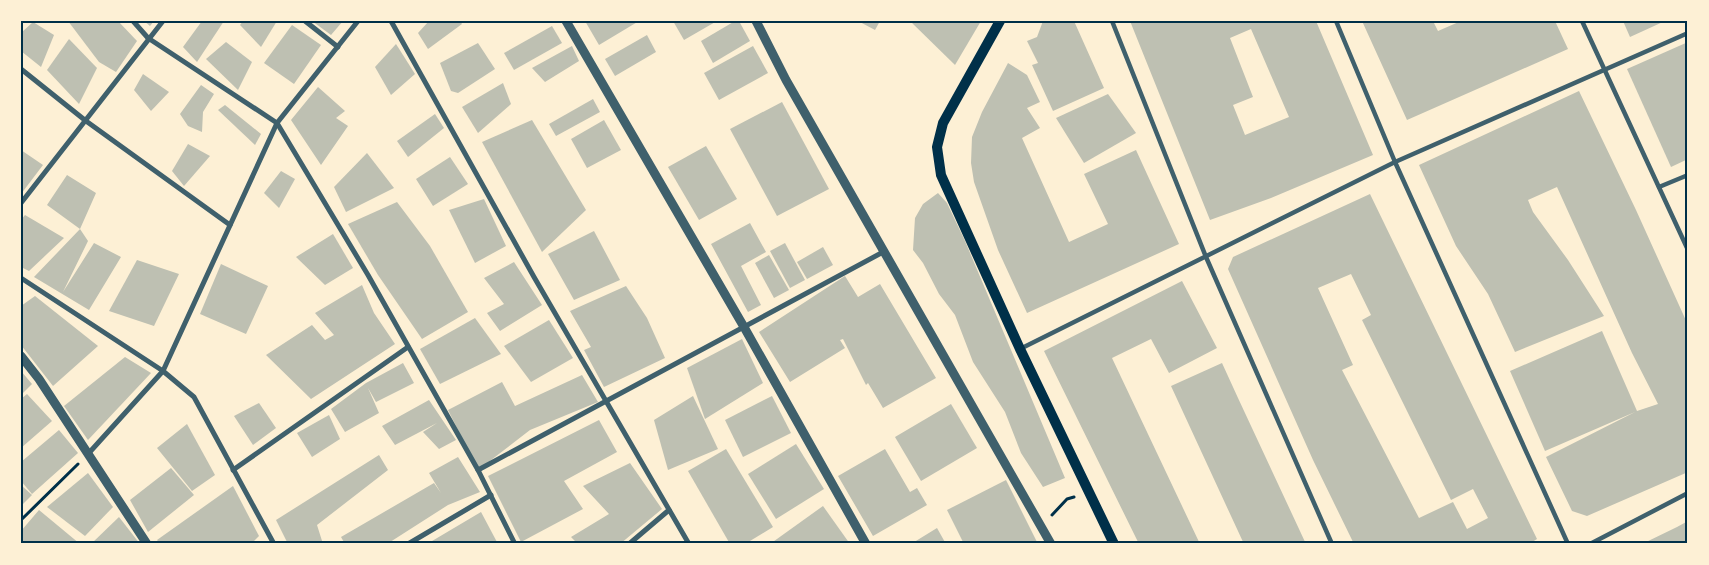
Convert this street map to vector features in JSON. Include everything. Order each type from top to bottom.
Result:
[{"type":"main road","points":[[1000,21],[943,123],[937,147],[940,175],[1020,349],[1114,544]]},
{"type":"street","points":[[133,21],[148,38],[277,123],[478,470],[515,544]]},
{"type":"street","points":[[21,203],[163,21]]},
{"type":"street","points":[[305,21],[338,47]]},
{"type":"street","points":[[88,454],[163,371],[277,123],[358,21]]},
{"type":"street","points":[[391,21],[529,268],[689,544]]},
{"type":"street","points":[[566,21],[744,327],[866,544]]},
{"type":"street","points":[[756,21],[786,80],[885,250],[1051,544]]},
{"type":"street","points":[[1112,21],[1206,257],[1332,544]]},
{"type":"street","points":[[1336,21],[1395,162],[1568,544]]},
{"type":"street","points":[[1582,21],[1688,250]]},
{"type":"street","points":[[1020,349],[1395,162],[1688,33]]},
{"type":"street","points":[[21,69],[86,121],[230,224]]},
{"type":"street","points":[[1658,187],[1688,175]]},
{"type":"street","points":[[478,470],[885,250]]},
{"type":"street","points":[[21,278],[163,371],[194,397],[274,544]]},
{"type":"street","points":[[234,470],[408,347]]},
{"type":"street","points":[[21,356],[147,544]]},
{"type":"street","points":[[1590,544],[1688,493]]},
{"type":"street","points":[[408,544],[491,495]]},
{"type":"street","points":[[629,544],[669,510]]},
{"type":"path","points":[[21,520],[88,454]]},
{"type":"path","points":[[1041,526],[1067,499]]},
{"type":"building","points":[[68,21],[118,21],[137,41],[116,72],[99,62]]},
{"type":"building","points":[[144,21],[154,21],[150,26]]},
{"type":"building","points":[[202,21],[224,21],[197,62],[183,47]]},
{"type":"building","points":[[243,21],[277,21],[261,47],[240,25]]},
{"type":"building","points":[[312,21],[343,21],[331,35]]},
{"type":"building","points":[[429,21],[460,21],[462,24],[428,49],[418,33]]},
{"type":"building","points":[[585,21],[639,21],[599,45]]},
{"type":"building","points":[[673,21],[717,21],[684,40]]},
{"type":"building","points":[[735,21],[739,21],[750,41],[713,63],[701,41]]},
{"type":"building","points":[[858,21],[880,21],[875,30]]},
{"type":"building","points":[[910,21],[981,21],[955,65]]},
{"type":"building","points":[[1043,21],[1074,21],[1104,88],[1053,111],[1032,65],[1038,63],[1027,41],[1037,37]]},
{"type":"building","points":[[1130,21],[1316,21],[1373,155],[1271,198],[1210,220]],"holes":[[[1251,29],[1289,117],[1245,135],[1233,105],[1253,97],[1230,38]]]},
{"type":"building","points":[[1362,21],[1433,21],[1438,31],[1461,21],[1555,21],[1568,49],[1407,120]]},
{"type":"building","points":[[1623,21],[1665,21],[1630,37]]},
{"type":"building","points":[[33,22],[54,35],[41,67],[21,51],[21,33]]},
{"type":"building","points":[[292,25],[321,45],[294,84],[264,63]]},
{"type":"building","points":[[552,26],[562,43],[514,70],[504,53]]},
{"type":"building","points":[[647,35],[656,52],[615,76],[605,59]]},
{"type":"building","points":[[69,39],[97,68],[79,104],[47,70]]},
{"type":"building","points":[[226,42],[252,62],[238,90],[206,59]]},
{"type":"building","points":[[1688,42],[1688,159],[1671,167],[1627,69]]},
{"type":"building","points":[[478,43],[495,69],[458,93],[451,91],[440,63]]},
{"type":"building","points":[[396,44],[415,74],[391,95],[375,67]]},
{"type":"building","points":[[572,46],[579,61],[545,82],[532,68]]},
{"type":"building","points":[[753,46],[768,73],[719,100],[704,73]]},
{"type":"building","points":[[1008,63],[1027,75],[1040,102],[1027,108],[1040,128],[1022,138],[1069,242],[1108,224],[1084,174],[1136,150],[1179,244],[1027,313],[998,250],[974,182],[971,163],[972,137],[982,112]]},
{"type":"building","points":[[143,74],[169,92],[151,111],[134,90]]},
{"type":"building","points":[[503,83],[511,104],[478,133],[462,107]]},
{"type":"building","points":[[201,85],[214,94],[203,112],[202,132],[188,126],[180,114]]},
{"type":"building","points":[[318,87],[345,111],[336,118],[348,126],[321,165],[291,120]]},
{"type":"building","points":[[1579,91],[1688,325],[1688,472],[1587,516],[1572,511],[1546,457],[1635,412],[1545,451],[1510,371],[1602,331],[1637,411],[1658,404],[1632,353],[1557,187],[1528,200],[1533,212],[1568,260],[1604,316],[1515,352],[1488,294],[1456,246],[1419,165]]},
{"type":"building","points":[[1108,94],[1136,133],[1084,163],[1056,118]]},
{"type":"building","points":[[593,99],[600,112],[556,136],[549,124]]},
{"type":"building","points":[[782,102],[829,189],[777,216],[730,129]]},
{"type":"building","points":[[225,105],[261,134],[255,145],[218,110]]},
{"type":"building","points":[[435,114],[444,128],[408,157],[397,141]]},
{"type":"building","points":[[532,120],[586,210],[542,252],[482,142]]},
{"type":"building","points":[[604,120],[621,150],[587,168],[571,139]]},
{"type":"building","points":[[188,144],[210,156],[184,186],[172,171]]},
{"type":"building","points":[[706,146],[737,199],[699,220],[668,167]]},
{"type":"building","points":[[21,150],[43,165],[21,194]]},
{"type":"building","points":[[367,153],[394,188],[346,212],[334,187]]},
{"type":"building","points":[[450,157],[468,184],[433,206],[416,179]]},
{"type":"building","points":[[281,171],[295,179],[279,208],[264,193]]},
{"type":"building","points":[[67,175],[96,193],[80,229],[47,205]]},
{"type":"building","points":[[938,193],[947,203],[965,241],[1065,478],[1043,487],[1021,453],[1005,412],[973,362],[955,315],[939,294],[923,263],[913,250],[915,218],[923,204]]},
{"type":"building","points":[[1370,194],[1537,539],[1529,544],[1354,544],[1313,460],[1228,269],[1233,257]],"holes":[[[1351,274],[1371,315],[1362,320],[1451,500],[1473,489],[1488,518],[1467,529],[1453,502],[1419,518],[1342,370],[1353,365],[1318,288]]]},
{"type":"building","points":[[484,199],[506,246],[475,263],[449,210]]},
{"type":"building","points":[[397,202],[430,246],[468,312],[422,339],[378,275],[348,224]]},
{"type":"building","points":[[25,215],[64,238],[29,271],[21,267],[21,220]]},
{"type":"building","points":[[750,223],[766,252],[741,266],[761,305],[748,312],[711,244]]},
{"type":"building","points":[[80,229],[88,241],[63,292],[94,243],[121,257],[89,310],[34,277]]},
{"type":"building","points":[[594,231],[620,280],[574,300],[548,254]]},
{"type":"building","points":[[333,234],[353,268],[325,285],[296,257]]},
{"type":"building","points":[[785,243],[805,280],[790,288],[770,251]]},
{"type":"building","points":[[823,247],[833,265],[807,279],[797,262]]},
{"type":"building","points":[[769,255],[789,290],[774,298],[755,263]]},
{"type":"building","points":[[137,260],[179,274],[154,326],[109,311]]},
{"type":"building","points":[[514,262],[542,305],[500,331],[487,313],[504,304],[484,278]]},
{"type":"building","points":[[221,264],[268,286],[246,334],[200,314]]},
{"type":"building","points":[[845,276],[858,297],[880,284],[936,378],[883,408],[868,383],[866,385],[843,339],[840,340],[845,348],[790,382],[759,332]]},
{"type":"building","points":[[1182,281],[1217,348],[1169,373],[1151,339],[1112,358],[1200,544],[1139,544],[1044,351]]},
{"type":"building","points":[[362,285],[374,313],[395,344],[311,399],[266,355],[312,325],[325,340],[334,335],[315,313]]},
{"type":"building","points":[[626,286],[647,318],[665,358],[604,387],[584,350],[591,347],[570,311]]},
{"type":"building","points":[[35,296],[98,346],[53,386],[21,345],[21,306]]},
{"type":"building","points":[[475,318],[501,354],[440,384],[420,349]]},
{"type":"building","points":[[549,320],[573,358],[531,382],[504,346]]},
{"type":"building","points":[[742,339],[763,383],[705,419],[687,368]]},
{"type":"building","points":[[125,357],[151,373],[88,440],[64,406]]},
{"type":"building","points":[[403,363],[414,383],[376,402],[368,388],[379,413],[345,432],[331,409],[366,383]]},
{"type":"building","points":[[1222,363],[1306,544],[1244,544],[1171,386]]},
{"type":"building","points":[[21,371],[32,384],[21,395]]},
{"type":"building","points":[[582,375],[598,402],[530,430],[478,470],[448,410],[502,382],[515,406]]},
{"type":"building","points":[[27,394],[52,421],[21,448],[21,399]]},
{"type":"building","points":[[693,396],[718,449],[668,470],[654,420]]},
{"type":"building","points":[[772,396],[791,433],[743,457],[725,420]]},
{"type":"building","points":[[429,400],[456,440],[439,449],[423,432],[437,423],[395,445],[382,426]]},
{"type":"building","points":[[259,403],[276,428],[253,445],[234,416]]},
{"type":"building","points":[[951,404],[977,448],[921,481],[895,437]]},
{"type":"building","points":[[329,415],[340,439],[312,457],[297,433]]},
{"type":"building","points":[[599,420],[617,452],[564,481],[583,509],[521,542],[488,476]]},
{"type":"building","points":[[187,424],[215,475],[192,491],[157,448]]},
{"type":"building","points":[[59,430],[78,453],[32,494],[21,481],[21,462]]},
{"type":"building","points":[[796,444],[824,489],[776,519],[748,474]]},
{"type":"building","points":[[726,449],[773,527],[745,544],[730,544],[688,471]]},
{"type":"building","points":[[885,449],[910,492],[917,488],[927,505],[873,536],[838,476]]},
{"type":"building","points":[[379,455],[388,470],[317,525],[323,544],[288,544],[276,520]]},
{"type":"building","points":[[458,457],[480,492],[448,505],[387,544],[345,544],[341,537],[434,483],[441,493],[429,473]]},
{"type":"building","points":[[630,463],[662,509],[620,544],[578,544],[571,537],[609,514],[583,486]]},
{"type":"building","points":[[171,468],[194,495],[148,532],[130,500]]},
{"type":"building","points":[[88,473],[113,507],[85,536],[47,507]]},
{"type":"building","points":[[1006,480],[1038,544],[964,544],[947,510]]},
{"type":"building","points":[[21,485],[32,495],[21,506]]},
{"type":"building","points":[[233,486],[259,536],[251,544],[160,544],[157,540]]},
{"type":"building","points":[[823,506],[850,544],[770,544]]},
{"type":"building","points":[[39,510],[80,544],[21,544],[21,531]]},
{"type":"building","points":[[481,512],[498,544],[427,544]]},
{"type":"building","points":[[119,517],[140,544],[91,544]]},
{"type":"building","points":[[1688,521],[1688,544],[1642,544],[1677,527]]},
{"type":"building","points":[[937,528],[946,544],[911,544]]}]
